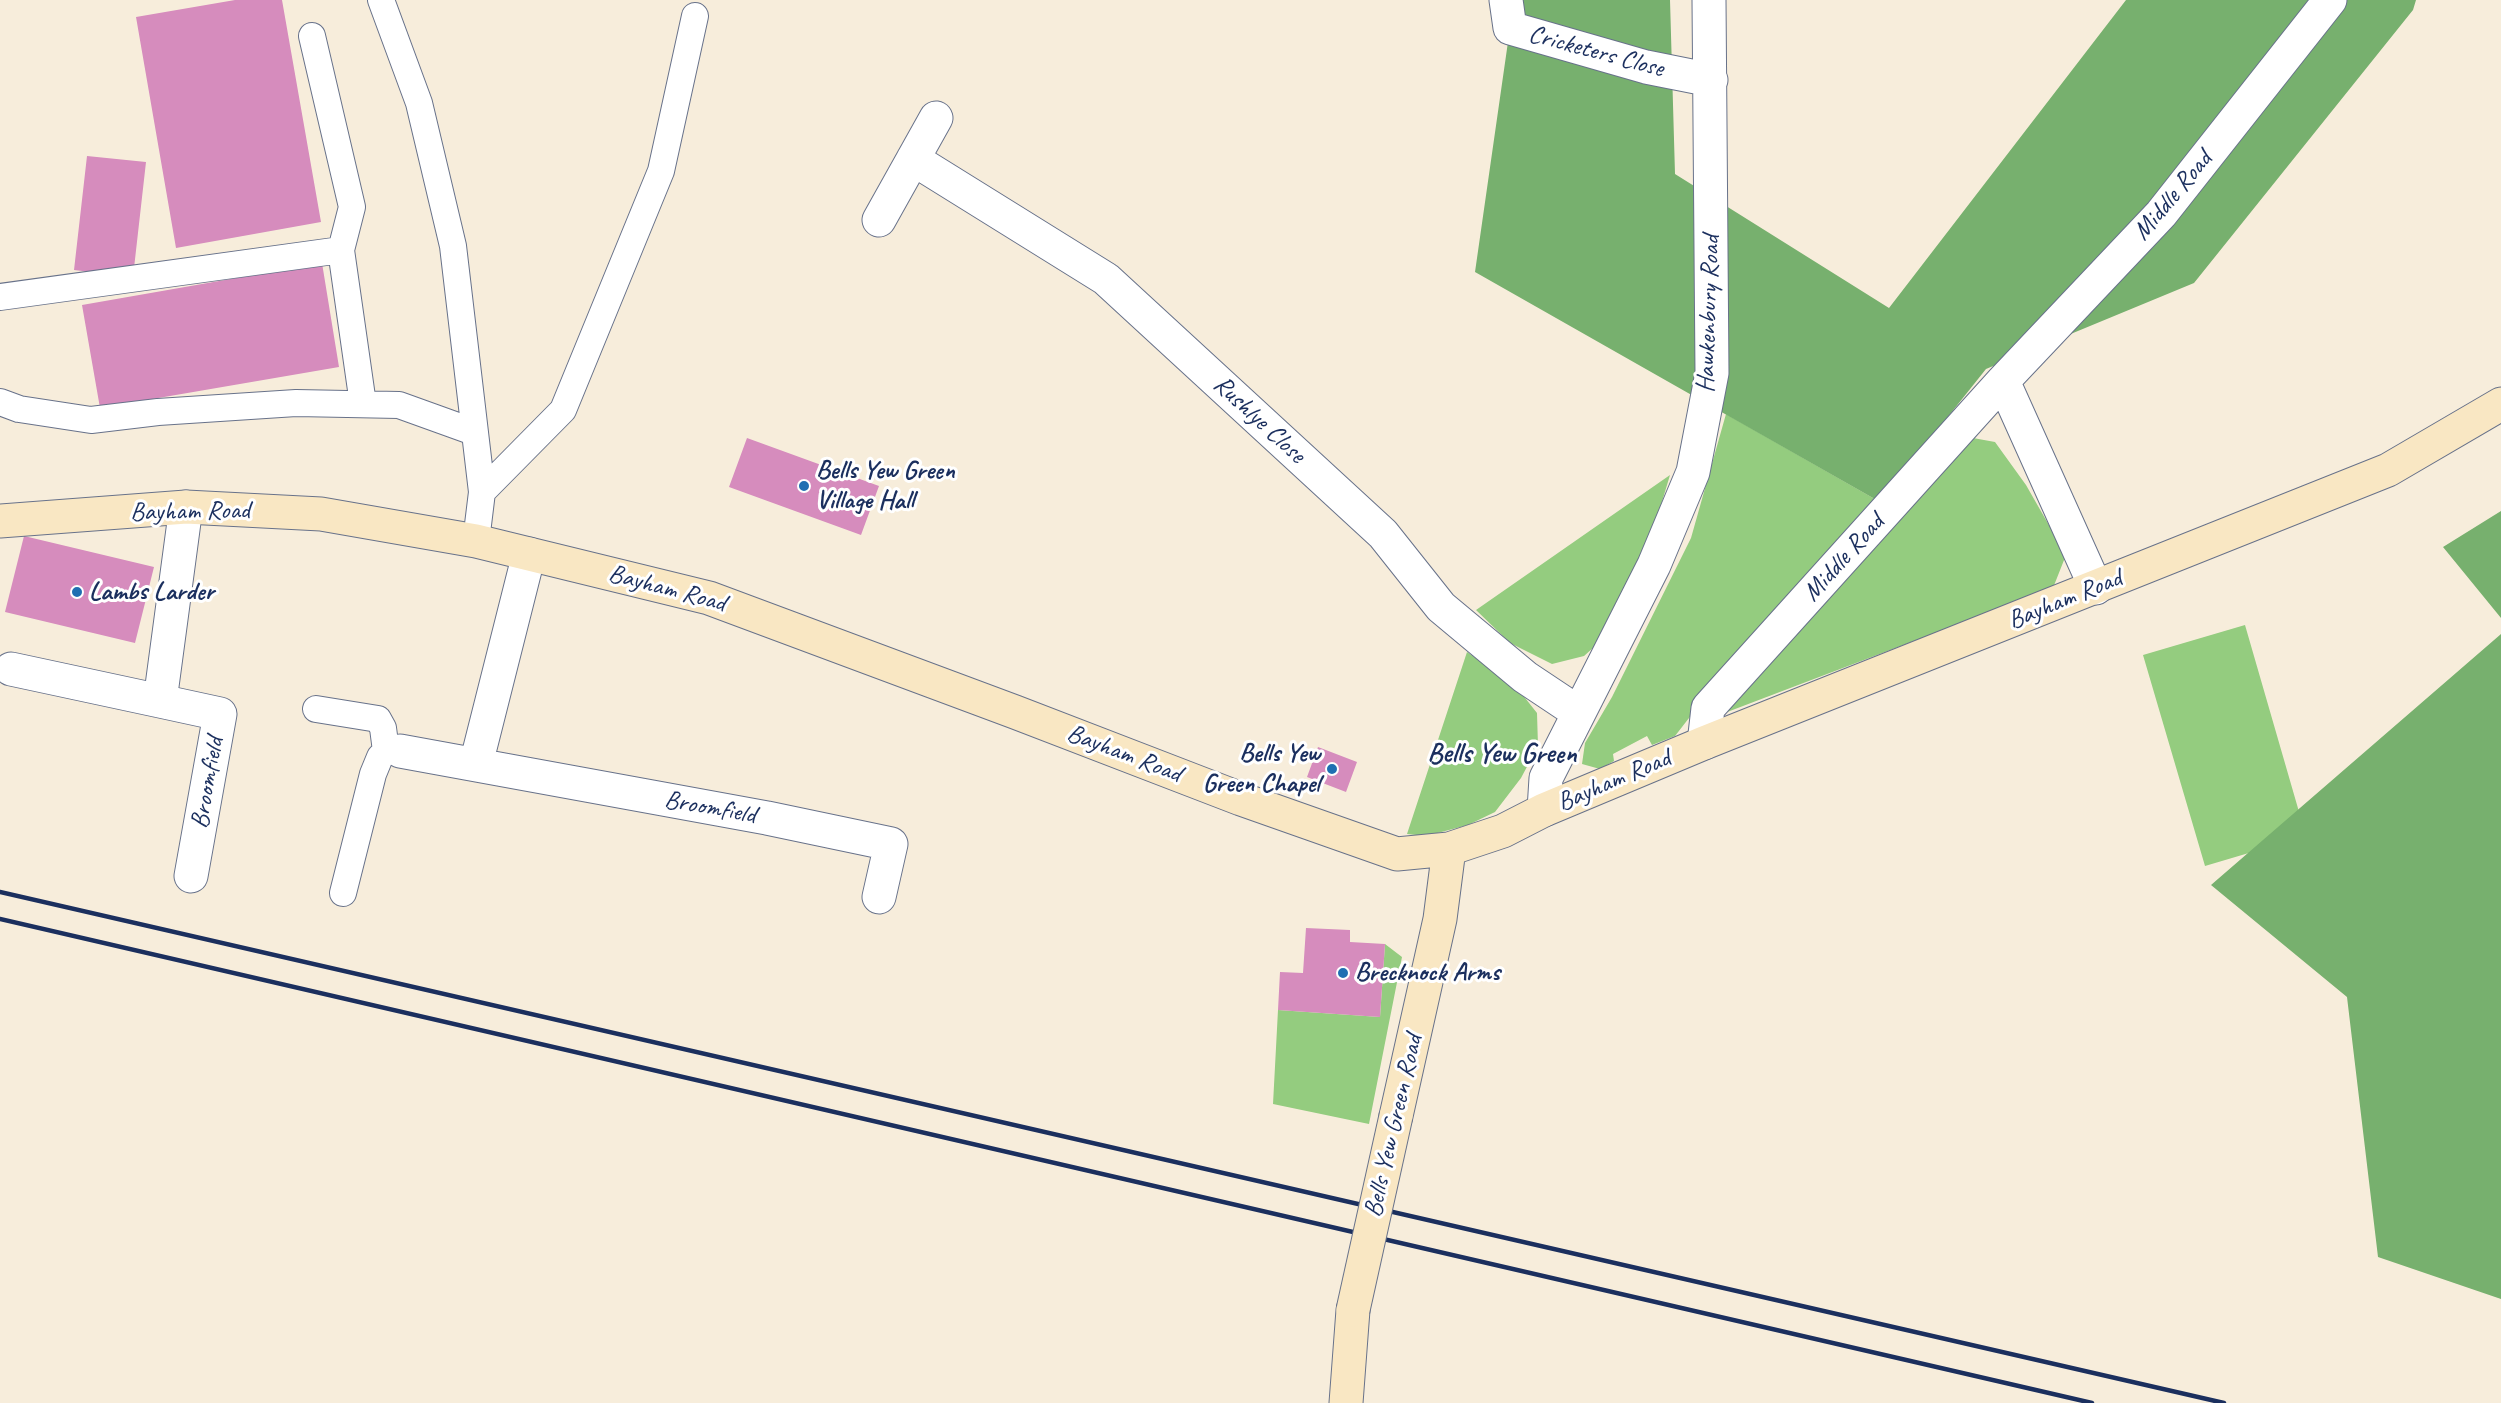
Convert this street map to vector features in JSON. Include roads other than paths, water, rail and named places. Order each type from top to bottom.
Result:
[{"type":"main road","name":"Bayham Road","points":[[0,522],[186,507],[321,514],[476,541],[709,598],[1241,799],[1397,854],[1449,849],[1503,831],[1544,810],[1704,743],[2388,470],[2501,404]]},
{"type":"main road","name":"Bells Yew Green Road","points":[[1346,1403],[1353,1310],[1440,919],[1449,849]]},
{"type":"street","name":"Cricketers Close","points":[[1506,0],[1510,28],[1646,67],[1711,80]]},
{"type":"street","name":"Hawkenbury Road","points":[[1544,810],[1546,778],[1654,566],[1693,472],[1712,373],[1709,0]]},
{"type":"street","name":"Middle Road","points":[[1704,743],[1708,708],[2002,381],[2161,214],[2330,0]]},
{"type":"street","points":[[879,220],[936,118]]},
{"type":"street","name":"Rushlye Close","points":[[913,159],[1106,279],[1383,534],[1441,608],[1525,677],[1579,713]]},
{"type":"street","points":[[2002,381],[2096,588]]},
{"type":"street","points":[[160,700],[186,507]]},
{"type":"street","points":[[476,764],[529,554]]},
{"type":"street","name":"Broomfield","points":[[11,669],[220,714],[191,876]]},
{"type":"street","name":"Broomfield","points":[[393,751],[476,764],[766,818],[891,844],[879,897]]},
{"type":"lane","points":[[381,0],[419,103],[453,246],[482,492],[476,541]]},
{"type":"lane","points":[[482,492],[562,410],[661,171],[694,16]]},
{"type":"lane","points":[[312,36],[352,207],[341,250],[363,404]]},
{"type":"lane","points":[[0,297],[341,250]]},
{"type":"lane","points":[[0,402],[19,409],[91,420],[158,412],[296,402],[399,405],[474,432]]},
{"type":"lane","points":[[316,709],[378,719],[393,751],[380,757],[373,774],[343,893]]},
{"type":"railway","points":[[0,892],[2224,1403]]},
{"type":"railway","points":[[0,919],[2092,1403]]},
{"type":"place","name":"Bells Yew Green Village Hall","points":[[804,486]]},
{"type":"place","name":"Lambs Larder","points":[[77,592]]},
{"type":"place","name":"Bells Yew Green Chapel","points":[[1332,769]]},
{"type":"place","name":"Brecknock Arms","points":[[1343,973]]},
{"type":"district","name":"Bells Yew Green","points":[[1502,755]]}]
